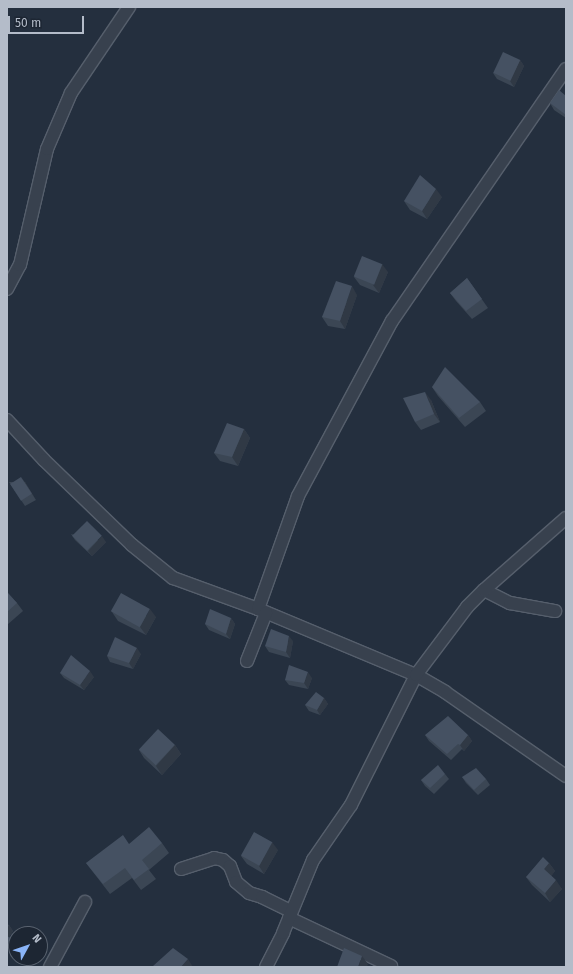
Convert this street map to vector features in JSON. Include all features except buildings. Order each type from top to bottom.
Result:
[{"type":"street","points":[[7,289],[20,265],[47,149],[71,93],[129,7]]},
{"type":"street","points":[[246,661],[298,496],[392,321],[566,69]]},
{"type":"street","points":[[7,420],[44,460],[132,545],[173,578],[262,611],[416,675],[445,692],[566,776]]},
{"type":"street","points":[[266,967],[312,860],[351,805],[416,675],[467,607],[484,590],[566,518]]},
{"type":"street","points":[[484,590],[510,603],[555,611]]},
{"type":"street","points":[[181,869],[214,858],[223,860],[230,866],[236,882],[249,893],[262,897],[290,914],[391,966]]},
{"type":"street","points":[[50,967],[85,902]]}]
